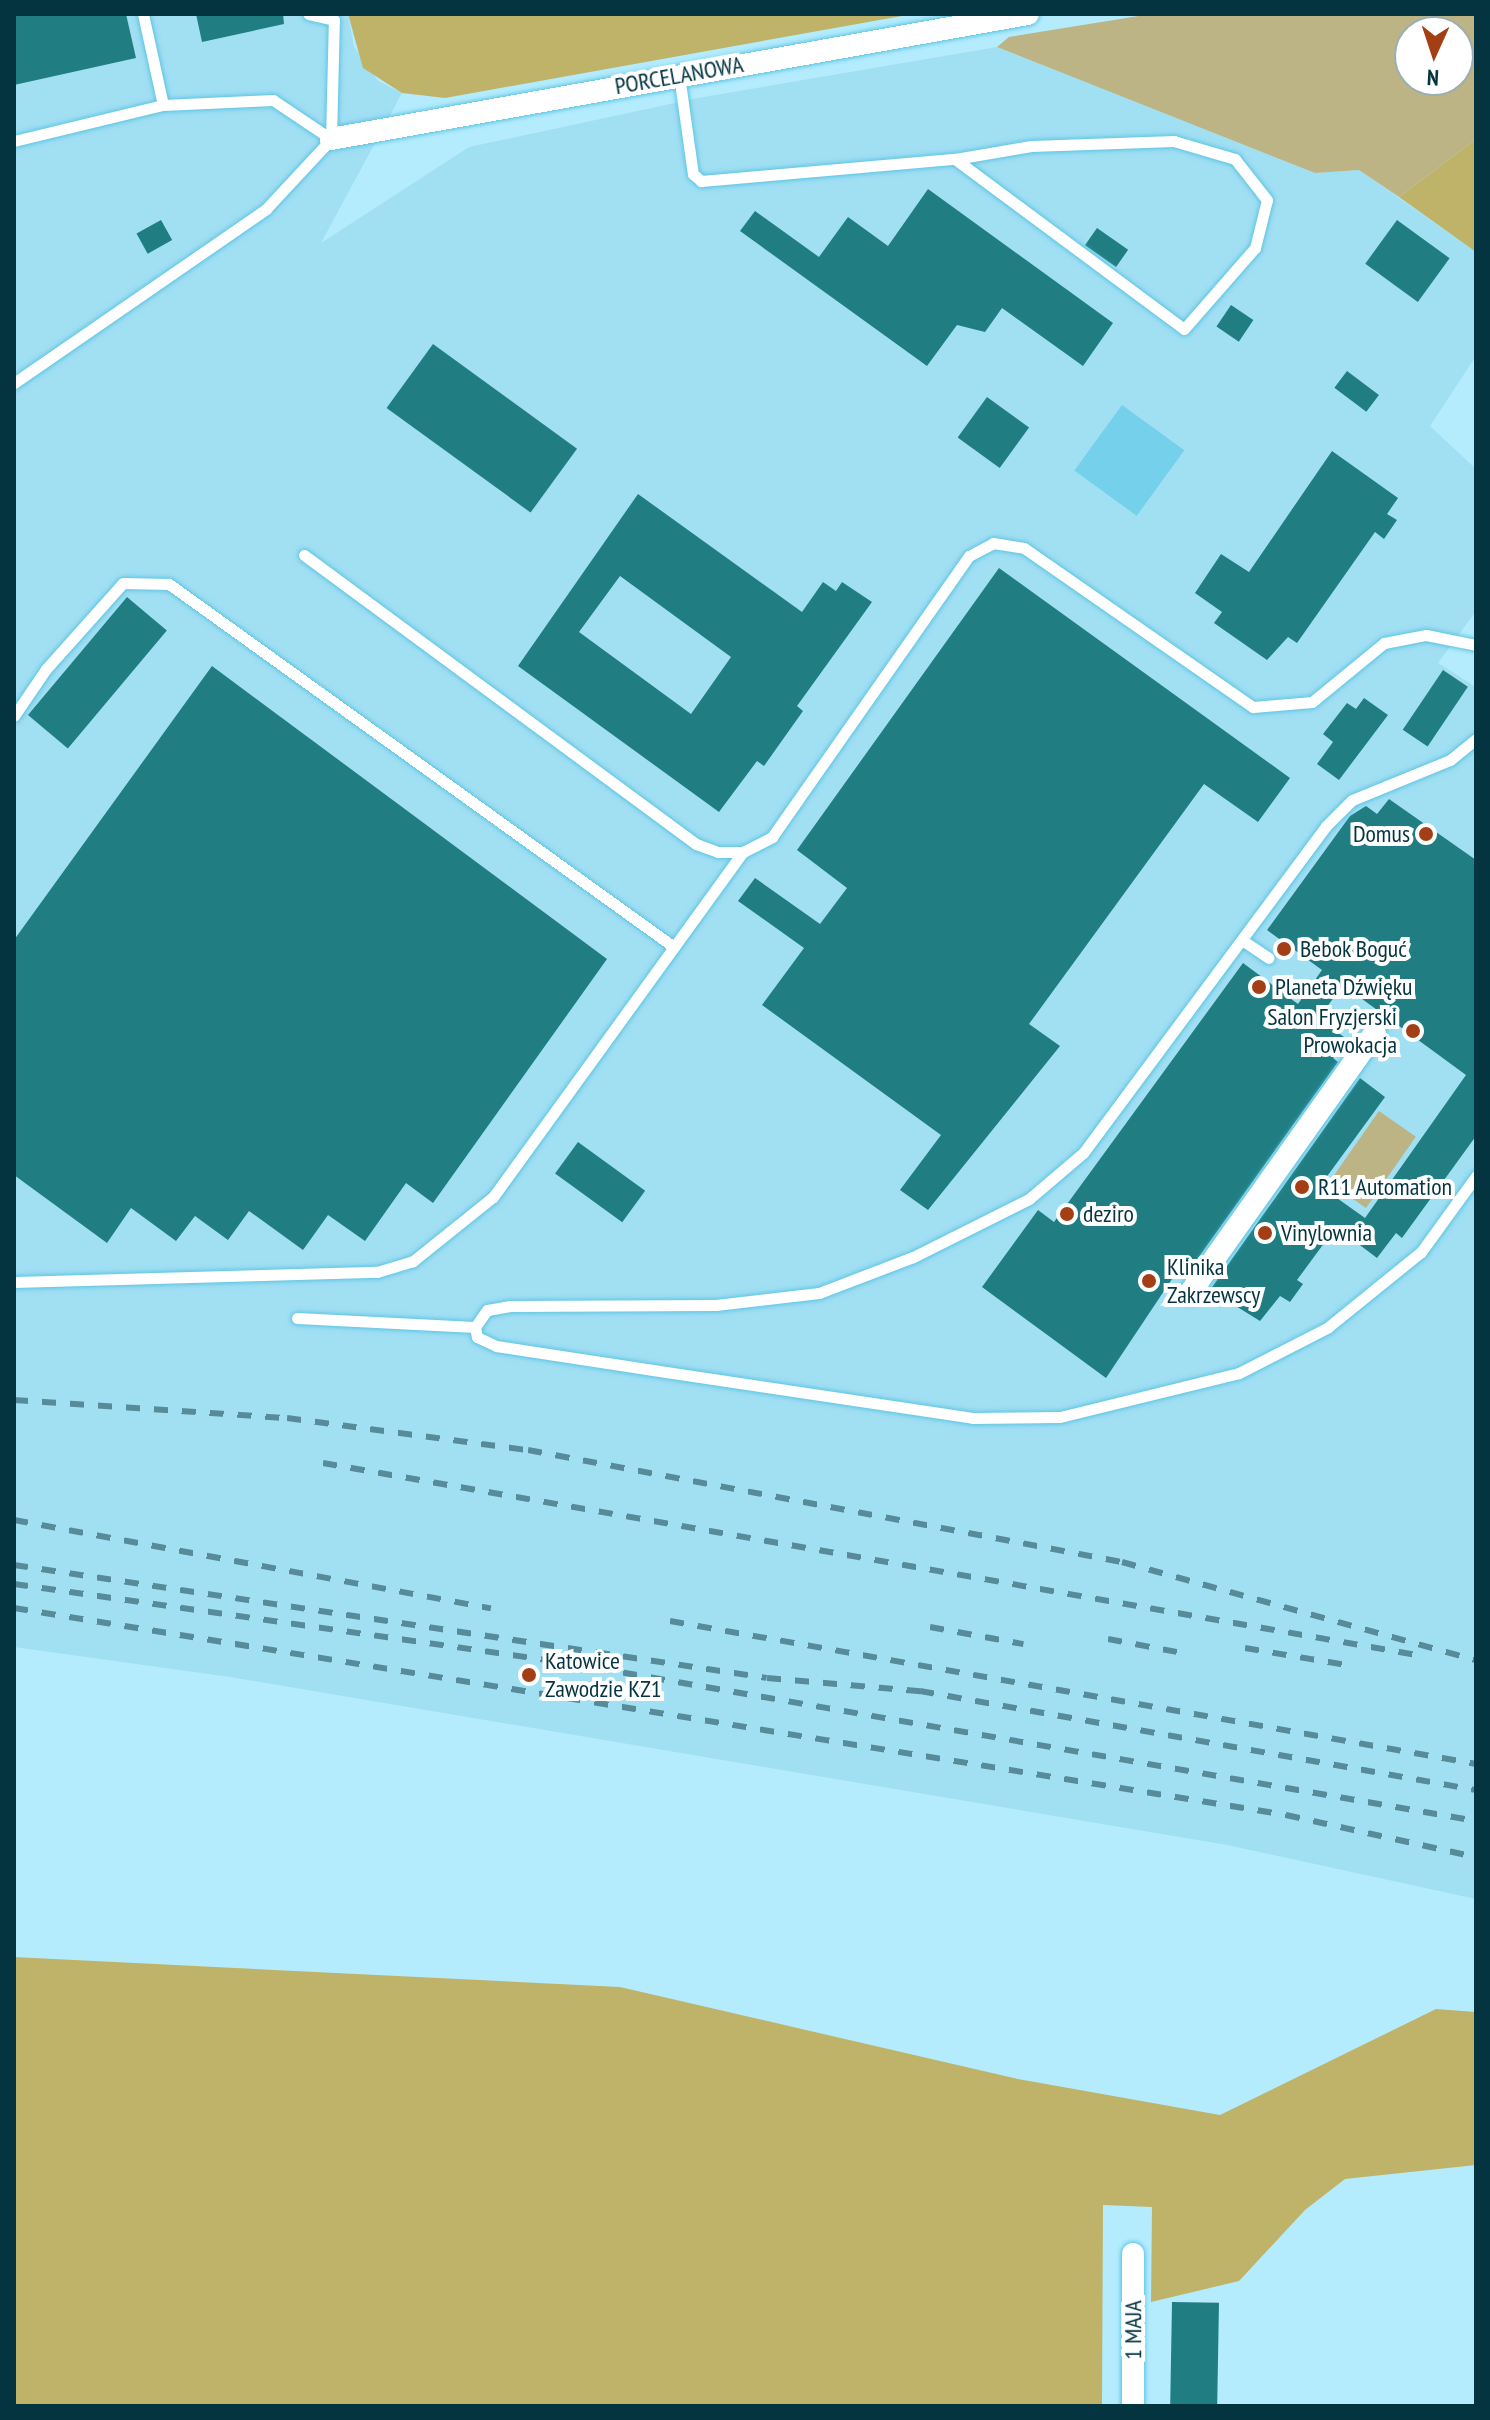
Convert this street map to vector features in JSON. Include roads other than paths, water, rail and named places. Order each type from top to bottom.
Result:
[{"type":"street","name":"PORCELANOWA","points":[[331,139],[1028,14]]},
{"type":"street","points":[[1190,1293],[1375,1033]]},
{"type":"street","name":"1 MAJA","points":[[1133,2254],[1133,2406]]},
{"type":"lane","points":[[143,14],[163,105]]},
{"type":"lane","points":[[14,383],[266,209],[331,139],[334,20],[309,14]]},
{"type":"lane","points":[[679,75],[693,174],[701,181],[955,159],[1031,146],[1174,141],[1235,159],[1267,200],[1255,248],[1184,329],[955,159]]},
{"type":"lane","points":[[14,141],[163,105],[273,100],[331,139]]},
{"type":"lane","points":[[14,1282],[377,1272],[413,1261],[493,1197],[743,852],[772,837],[969,556],[993,543],[1024,548],[1253,707],[1312,702],[1384,643],[1426,635],[1476,645]]},
{"type":"lane","points":[[304,555],[696,844],[743,852]]},
{"type":"lane","points":[[14,716],[46,669],[123,583],[169,584],[674,947]]},
{"type":"lane","points":[[475,1327],[487,1310],[510,1306],[716,1305],[819,1293],[988,1222],[1029,1199],[1083,1153],[1242,940],[1352,800],[1450,760],[1476,739]]},
{"type":"lane","points":[[1242,940],[1269,958]]},
{"type":"lane","points":[[475,1327],[484,1343],[666,1372],[973,1418],[1060,1417],[1239,1373],[1327,1328],[1421,1252],[1476,1176]]},
{"type":"lane","points":[[297,1318],[475,1327]]},
{"type":"railway","points":[[14,1400],[287,1418],[528,1450],[1122,1562],[1476,1660]]},
{"type":"railway","points":[[323,1463],[1422,1656]]},
{"type":"railway","points":[[14,1520],[491,1608]]},
{"type":"railway","points":[[14,1565],[767,1678],[920,1691],[1476,1790]]},
{"type":"railway","points":[[14,1584],[568,1663],[1476,1821]]},
{"type":"railway","points":[[14,1608],[1286,1815],[1476,1857]]},
{"type":"railway","points":[[670,1621],[1476,1764]]},
{"type":"railway","points":[[930,1627],[1023,1644]]},
{"type":"railway","points":[[1108,1639],[1182,1653]]},
{"type":"railway","points":[[1245,1648],[1353,1666]]},
{"type":"place","name":"Domus","points":[[1426,834]]},
{"type":"place","name":"Bebok Boguć","points":[[1284,949]]},
{"type":"place","name":"Planeta Dźwięku","points":[[1259,987]]},
{"type":"place","name":"Salon Fryzjerski Prowokacja","points":[[1413,1031]]},
{"type":"place","name":"R11 Automation","points":[[1302,1187]]},
{"type":"place","name":"deziro","points":[[1067,1214]]},
{"type":"place","name":"Vinylownia","points":[[1265,1233]]},
{"type":"place","name":"Klinika Zakrzewscy","points":[[1149,1281]]},
{"type":"place","name":"Katowice Zawodzie KZ1","points":[[529,1675]]}]
